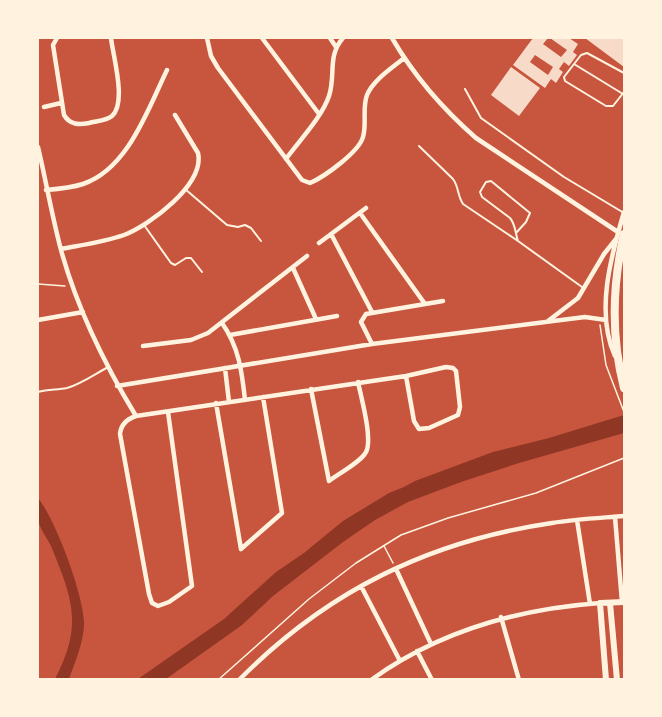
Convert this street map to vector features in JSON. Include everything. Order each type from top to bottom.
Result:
[{"type":"highway","points":[[620,235],[614,309],[618,363],[624,388]]},
{"type":"street","points":[[56,38],[54,51],[61,104],[67,120],[78,124],[106,119],[116,111],[120,95],[111,38]]},
{"type":"street","points":[[207,38],[211,56],[218,68],[302,180],[310,183],[354,152],[363,137],[367,96],[376,82],[404,58]]},
{"type":"street","points":[[262,38],[319,114]]},
{"type":"street","points":[[330,38],[336,47]]},
{"type":"street","points":[[286,159],[319,114],[330,94],[331,64],[336,47],[343,38]]},
{"type":"street","points":[[392,38],[404,58],[452,115],[476,138],[620,235]]},
{"type":"street","points":[[46,190],[85,184],[109,168],[143,124],[167,70]]},
{"type":"street","points":[[44,107],[61,104]]},
{"type":"street","points":[[61,249],[124,234],[144,225],[185,189],[194,175],[199,159],[198,153],[175,115]]},
{"type":"street","points":[[38,147],[46,190],[72,286],[117,386],[136,416]]},
{"type":"street","points":[[319,243],[366,208]]},
{"type":"street","points":[[360,213],[425,304]]},
{"type":"street","points":[[618,363],[610,343],[606,320],[609,275],[624,213]]},
{"type":"street","points":[[331,234],[372,312]]},
{"type":"street","points":[[548,321],[571,305],[585,289],[609,248],[620,235]]},
{"type":"street","points":[[143,346],[191,340],[208,333],[307,256]]},
{"type":"street","points":[[292,268],[316,320]]},
{"type":"street","points":[[595,270],[609,275]]},
{"type":"street","points":[[372,344],[361,322],[364,316],[372,312],[443,301]]},
{"type":"street","points":[[38,320],[83,312]]},
{"type":"street","points":[[230,335],[337,316]]},
{"type":"street","points":[[117,386],[372,344],[548,321],[595,317],[606,320]]},
{"type":"street","points":[[222,323],[230,335],[242,365],[245,400]]},
{"type":"street","points":[[168,412],[192,586],[161,606],[152,603],[149,594],[120,434],[124,424],[136,416],[406,376],[446,367],[456,371],[460,407],[458,415],[429,428],[419,429],[414,421],[406,376]]},
{"type":"street","points":[[225,368],[229,402]]},
{"type":"street","points":[[311,389],[329,481],[363,457],[368,447],[358,382]]},
{"type":"street","points":[[216,403],[241,549],[282,513],[263,397]]},
{"type":"street","points":[[239,680],[293,630],[331,603],[427,554],[524,528],[624,516]]},
{"type":"street","points":[[371,680],[399,659],[501,617],[551,608],[623,602],[615,517]]},
{"type":"street","points":[[577,520],[590,604]]},
{"type":"street","points":[[396,569],[431,644]]},
{"type":"street","points":[[361,586],[399,659]]},
{"type":"street","points":[[600,603],[606,680]]},
{"type":"street","points":[[610,603],[616,678],[624,676]]},
{"type":"street","points":[[501,617],[519,680]]},
{"type":"street","points":[[417,651],[432,680]]},
{"type":"lane","points":[[574,64],[623,93],[613,106],[606,106],[565,81],[564,77],[574,64],[581,55],[587,53],[624,73]]},
{"type":"lane","points":[[465,88],[481,118],[564,177],[624,213]]},
{"type":"lane","points":[[419,146],[458,185],[458,196],[463,204],[585,289]]},
{"type":"lane","points":[[516,233],[526,222],[530,213],[491,181],[486,182],[480,192],[482,197],[510,218],[514,223],[516,233],[518,241]]},
{"type":"lane","points":[[185,189],[227,225],[238,227],[245,225],[251,228],[261,241]]},
{"type":"lane","points":[[144,225],[171,263],[175,265],[186,258],[191,258],[202,272]]},
{"type":"lane","points":[[38,392],[72,386],[108,367]]},
{"type":"path","points":[[38,284],[72,286]]},
{"type":"path","points":[[595,317],[600,325],[606,365],[624,412]]},
{"type":"path","points":[[218,680],[309,599],[384,545],[410,531],[536,493],[624,458]]},
{"type":"path","points":[[384,545],[396,569]]},
{"type":"shaded area","points":[[624,415],[624,433],[519,463],[408,502],[375,520],[343,542],[273,596],[242,625],[166,679],[138,679],[224,619],[276,572],[304,553],[343,521],[389,493],[493,452]]},
{"type":"shaded area","points":[[38,498],[60,539],[82,608],[83,635],[69,679],[55,679],[69,643],[72,612],[65,582],[38,521]]},
{"type":"building","points":[[533,38],[548,38],[543,44],[561,57],[567,50],[550,38],[569,38],[578,44],[573,52],[577,55],[569,66],[564,62],[559,69],[563,72],[556,83],[551,79],[545,88],[513,65]],"holes":[[[535,55],[553,67],[548,75],[530,62]]]},
{"type":"building","points":[[585,38],[624,38],[624,67]]},
{"type":"building","points":[[511,67],[540,88],[519,116],[491,95]]}]
